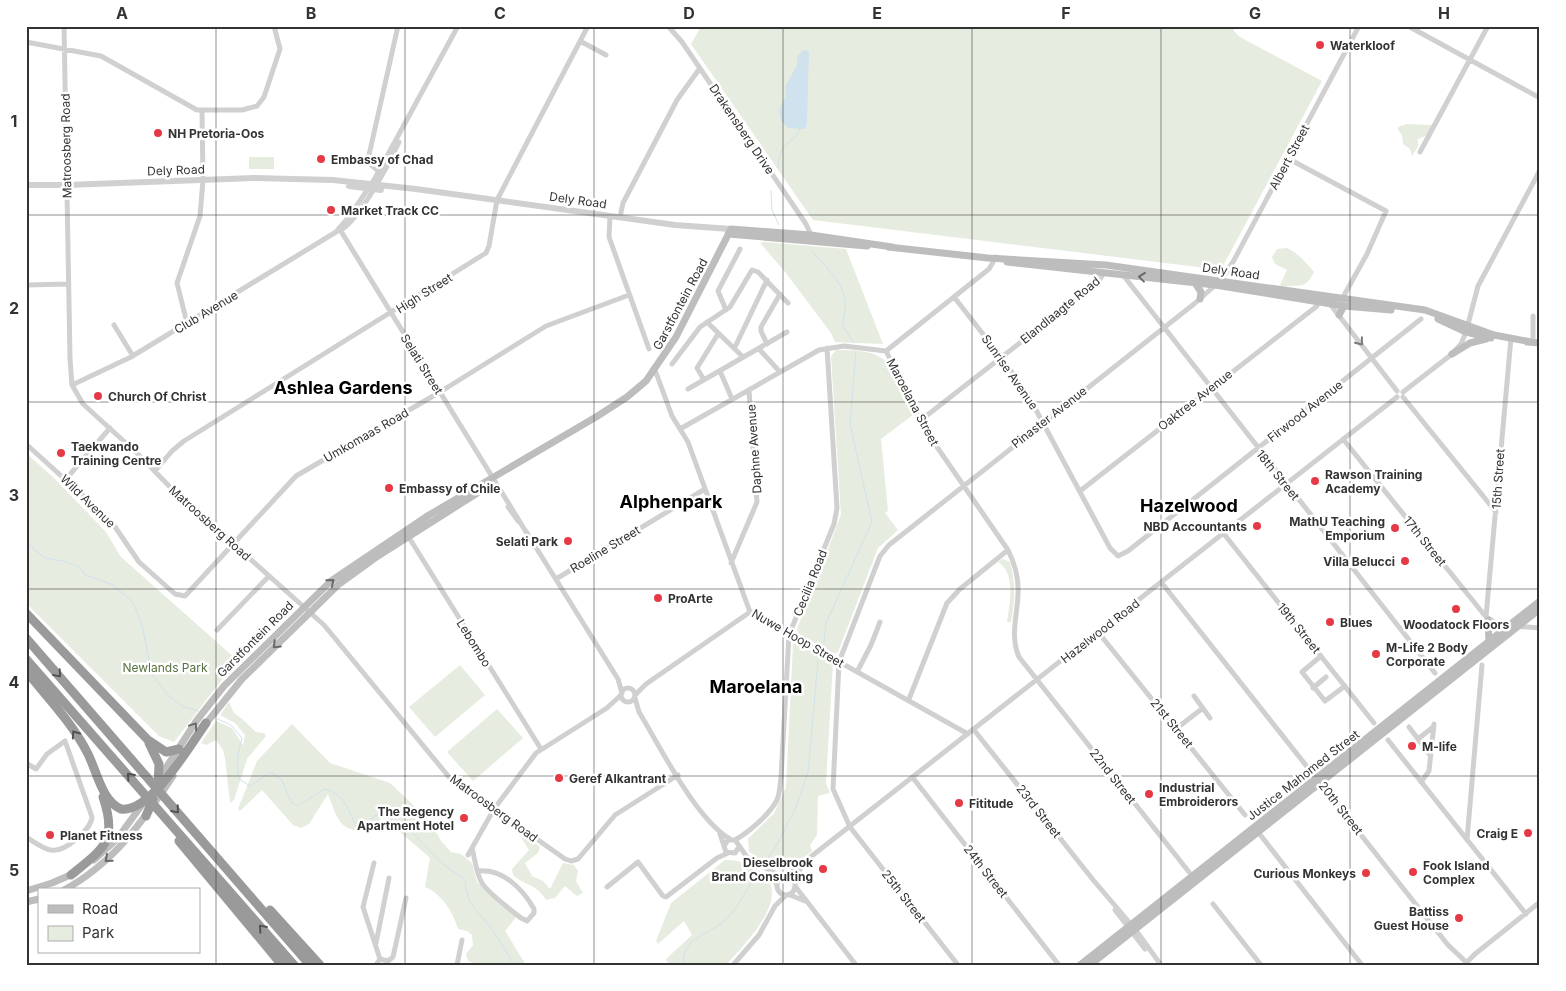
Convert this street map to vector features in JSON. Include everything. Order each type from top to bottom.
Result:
[{"type":"highway","points":[[26,614],[148,740],[168,770]]},
{"type":"highway","points":[[26,638],[310,965]]},
{"type":"highway","points":[[26,659],[294,965]]},
{"type":"highway","points":[[26,671],[75,733],[112,803],[121,809],[133,813],[157,788],[159,778],[168,770]]},
{"type":"highway","points":[[144,820],[157,788],[168,770],[206,723]]},
{"type":"highway","points":[[148,740],[166,752],[178,749]]},
{"type":"highway","points":[[71,875],[99,851],[108,835],[110,819],[94,768]]},
{"type":"highway","points":[[162,813],[186,851],[282,965]]},
{"type":"highway","points":[[235,878],[264,904],[320,965]]},
{"type":"main road","name":"Dely Road","points":[[730,232],[811,235],[892,247],[1104,271],[1123,275],[1195,283],[1218,283]]},
{"type":"main road","name":"Dely Road","points":[[730,232],[788,240],[892,247]]},
{"type":"main road","name":"Garstfontein Road","points":[[206,723],[234,688],[344,580],[493,480],[627,397],[655,370],[691,311],[730,232]]},
{"type":"main road","points":[[788,240],[811,235],[826,242]]},
{"type":"main road","name":"Dely Road","points":[[993,259],[1106,265],[1343,303],[1426,310],[1467,329]]},
{"type":"main road","points":[[1070,262],[1104,271]]},
{"type":"main road","points":[[1195,283],[1201,292],[1200,299]]},
{"type":"main road","name":"Dely Road","points":[[1308,297],[1317,302],[1343,303]]},
{"type":"main road","points":[[1308,297],[1325,300],[1330,304]]},
{"type":"main road","points":[[1339,315],[1343,303]]},
{"type":"main road","points":[[1467,329],[1493,339]]},
{"type":"main road","points":[[1467,329],[1510,340]]},
{"type":"main road","points":[[1452,354],[1475,341],[1493,339],[1534,342]]},
{"type":"main road","name":"Garstfontein Road","points":[[67,888],[112,856],[144,820],[178,749],[224,686],[304,606],[331,581],[380,546],[493,480]]},
{"type":"main road","name":"Justice Mahomed Street","points":[[1080,965],[1258,832],[1540,601]]},
{"type":"main road","name":"Justice Mahomed Street","points":[[1090,965],[1131,928],[1540,609]]},
{"type":"main road","points":[[1487,618],[1489,641]]},
{"type":"main road","points":[[144,801],[159,778]]},
{"type":"main road","points":[[26,891],[71,875],[110,847],[133,813]]},
{"type":"street","name":"Matroosberg Road","points":[[64,26],[70,359],[72,385],[83,404],[233,544],[311,612],[339,643],[443,771],[454,781],[568,860],[578,859],[621,810],[678,775]]},
{"type":"street","points":[[26,42],[101,56],[184,104],[202,111],[246,110],[260,102],[280,49],[274,26]]},
{"type":"street","points":[[380,173],[370,164],[369,155],[398,26]]},
{"type":"street","name":"Club Avenue","points":[[72,385],[133,356],[339,230],[352,219],[380,173],[458,26]]},
{"type":"street","name":"High Street","points":[[155,471],[177,446],[486,253],[489,246],[496,200],[588,26]]},
{"type":"street","name":"Drakensberg Drive","points":[[668,26],[700,68],[801,217],[811,235]]},
{"type":"street","name":"Albert Street","points":[[1218,283],[1231,267],[1359,26]]},
{"type":"street","points":[[1408,26],[1540,98]]},
{"type":"street","points":[[1420,152],[1488,26]]},
{"type":"street","points":[[580,41],[606,55]]},
{"type":"street","points":[[620,217],[623,203],[677,100],[700,68]]},
{"type":"street","points":[[187,323],[178,283],[200,216],[203,180],[202,111]]},
{"type":"street","points":[[1289,159],[1386,211],[1343,303]]},
{"type":"street","name":"Hazelwood Road","points":[[784,877],[803,865],[1452,354],[1461,344],[1467,329],[1478,286],[1540,170]]},
{"type":"street","name":"Dely Road","points":[[26,185],[280,178],[326,181],[372,187],[416,188],[428,192],[730,232]]},
{"type":"street","points":[[610,216],[609,237],[649,349]]},
{"type":"street","name":"Selati Street","points":[[339,230],[618,679],[633,693]]},
{"type":"street","points":[[726,310],[718,291],[740,249]]},
{"type":"street","points":[[886,351],[989,269],[993,259]]},
{"type":"street","points":[[672,364],[696,331],[726,310],[752,270],[756,270],[767,280],[788,303]]},
{"type":"street","name":"Elandlaagte Road","points":[[921,420],[1096,283],[1104,271]]},
{"type":"street","name":"18th Street","points":[[1123,275],[1435,673]]},
{"type":"street","points":[[735,347],[767,280]]},
{"type":"street","name":"Pinaster Avenue","points":[[884,550],[1218,283]]},
{"type":"street","points":[[26,285],[69,284]]},
{"type":"street","points":[[767,344],[761,334],[761,327],[780,294]]},
{"type":"street","name":"Umkomaas Road","points":[[189,593],[296,476],[440,392],[552,323],[629,295]]},
{"type":"street","name":"Sunrise Avenue","points":[[954,297],[1001,356],[1043,422],[1110,548],[1118,556]]},
{"type":"street","points":[[1308,297],[1310,310]]},
{"type":"street","name":"Oaktree Avenue","points":[[1080,491],[1317,306],[1317,302]]},
{"type":"street","points":[[1330,304],[1496,512]]},
{"type":"street","points":[[1534,342],[1533,318],[1540,320]]},
{"type":"street","name":"Firwood Avenue","points":[[1118,556],[1122,555],[1258,449],[1421,319]]},
{"type":"street","points":[[707,322],[744,357]]},
{"type":"street","points":[[114,325],[133,356]]},
{"type":"street","points":[[688,389],[787,332]]},
{"type":"street","points":[[704,380],[697,368],[718,334]]},
{"type":"street","name":"15th Street","points":[[1487,618],[1510,340]]},
{"type":"street","name":"Maroelana Street","points":[[680,430],[809,355],[827,348],[851,346],[886,351],[897,369],[921,420],[1008,550],[1013,561],[1018,584],[1014,631],[1016,650],[1037,680]]},
{"type":"street","name":"Cecilia Road","points":[[730,853],[739,846],[744,835],[773,806],[779,791],[789,635],[836,516],[827,348]]},
{"type":"street","points":[[759,349],[780,372]]},
{"type":"street","name":"Nuwe Hoop Street","points":[[655,370],[680,430],[688,442],[750,612],[909,699],[968,734]]},
{"type":"street","points":[[720,371],[732,399]]},
{"type":"street","name":"Daphne Avenue","points":[[731,563],[757,502],[749,390]]},
{"type":"street","points":[[66,479],[110,428]]},
{"type":"street","name":"17th Street","points":[[1343,439],[1487,618]]},
{"type":"street","name":"Wild Avenue","points":[[26,444],[111,521],[139,562],[176,594],[183,596],[189,593]]},
{"type":"street","name":"Roeline Street","points":[[556,579],[705,489]]},
{"type":"street","name":"19th Street","points":[[1224,534],[1374,723]]},
{"type":"street","name":"Lebombo","points":[[408,536],[541,748]]},
{"type":"street","name":"25th Street","points":[[884,550],[839,662],[832,778],[835,796],[850,827],[958,965]]},
{"type":"street","points":[[909,699],[947,604],[960,589],[1008,550]]},
{"type":"street","points":[[217,630],[270,576]]},
{"type":"street","name":"20th Street","points":[[1161,582],[1448,945],[1466,963]]},
{"type":"street","points":[[468,855],[494,809],[541,748],[608,708],[627,702],[633,693],[750,612]]},
{"type":"street","points":[[1487,618],[1516,628],[1540,628]]},
{"type":"street","points":[[857,672],[880,622]]},
{"type":"street","name":"21st Street","points":[[1098,632],[1245,815]]},
{"type":"street","points":[[1321,656],[1302,672],[1313,688],[1324,701],[1345,686]]},
{"type":"street","points":[[1467,840],[1482,665]]},
{"type":"street","points":[[1313,688],[1326,677]]},
{"type":"street","name":"Selati Street","points":[[618,679],[621,694],[627,702]]},
{"type":"street","name":"22nd Street","points":[[1037,680],[1189,872]]},
{"type":"street","points":[[608,708],[621,694],[633,693]]},
{"type":"street","points":[[633,693],[639,712],[698,808],[720,833],[739,846],[747,857],[766,869],[792,879],[795,886],[856,965]]},
{"type":"street","points":[[1194,696],[1210,718]]},
{"type":"street","points":[[627,702],[639,712]]},
{"type":"street","points":[[1177,728],[1203,708]]},
{"type":"street","points":[[1418,739],[1434,725],[1429,771],[1421,782]]},
{"type":"street","points":[[1409,727],[1431,755]]},
{"type":"street","name":"23rd Street","points":[[974,730],[1160,963]]},
{"type":"street","points":[[1388,740],[1526,914]]},
{"type":"street","points":[[26,763],[36,769],[47,754],[65,741],[92,813],[92,822],[64,847],[57,850],[50,850],[26,837]]},
{"type":"street","name":"24th Street","points":[[913,778],[1058,965]]},
{"type":"street","points":[[1258,832],[1362,965]]},
{"type":"street","points":[[720,833],[724,847],[730,853],[747,857]]},
{"type":"street","name":"Cecilia Road","points":[[732,840],[744,835]]},
{"type":"street","points":[[717,858],[724,847],[732,840]]},
{"type":"street","points":[[472,848],[478,871],[482,884],[521,918],[527,921],[530,919],[534,909],[528,898],[511,882],[494,871],[478,871]]},
{"type":"street","points":[[608,887],[638,862],[663,896],[666,897],[717,858],[730,853]]},
{"type":"street","points":[[374,863],[363,907],[380,959],[376,965]]},
{"type":"street","name":"Hazelwood Road","points":[[788,895],[795,886],[803,865]]},
{"type":"street","points":[[766,869],[777,888],[810,904]]},
{"type":"street","points":[[775,906],[777,888],[784,877]]},
{"type":"street","points":[[376,944],[389,878]]},
{"type":"street","points":[[733,965],[759,935],[775,906],[788,895]]},
{"type":"street","points":[[380,959],[388,961],[393,957],[406,898]]},
{"type":"street","points":[[1466,963],[1540,902]]},
{"type":"street","points":[[1213,904],[1261,965]]},
{"type":"street","points":[[457,965],[462,940]]},
{"type":"green space","points":[[698,26],[1234,26],[1234,31],[1240,37],[1322,81],[1223,266],[1214,269],[813,220],[691,44],[699,30]]},
{"type":"green space","points":[[1407,124],[1433,125],[1431,134],[1418,139],[1418,147],[1412,156],[1410,149],[1403,144],[1402,135],[1398,130],[1398,127]]},
{"type":"green space","points":[[249,157],[274,157],[274,169],[249,169]]},
{"type":"green space","points":[[760,243],[846,249],[883,344],[835,342],[831,333],[786,273]]},
{"type":"green space","points":[[1287,248],[1301,258],[1314,272],[1305,284],[1282,287],[1280,285],[1287,270],[1275,264],[1272,257],[1277,249]]},
{"type":"green space","points":[[836,350],[870,353],[881,357],[895,373],[913,415],[881,439],[888,511],[885,513],[898,530],[878,548],[838,652],[834,654],[799,634],[797,629],[841,515],[831,356]]},
{"type":"green space","name":"Newlands Park","points":[[26,453],[54,478],[106,532],[121,557],[237,660],[174,742],[159,736],[26,603]]},
{"type":"green space","points":[[1003,559],[1010,562],[1014,585],[1011,622],[1007,622],[1010,581],[1004,567],[998,562]]},
{"type":"green space","points":[[797,642],[833,663],[826,783],[830,793],[818,796],[817,835],[810,845],[812,851],[794,866],[779,870],[749,852],[748,839],[774,813],[786,787],[793,645]]},
{"type":"green space","points":[[460,665],[485,695],[435,737],[409,707]]},
{"type":"green space","points":[[229,702],[234,713],[256,732],[264,733],[266,736],[247,759],[234,800],[230,803],[223,750],[216,740],[206,745],[201,743],[216,721],[232,728],[243,745],[245,735],[235,723],[220,715]]},
{"type":"green space","points":[[497,709],[523,738],[473,781],[447,752]]},
{"type":"green space","points":[[292,724],[330,763],[390,783],[430,821],[441,841],[451,852],[461,854],[472,863],[477,882],[517,916],[505,931],[526,965],[479,965],[468,961],[466,954],[473,945],[472,935],[467,931],[458,929],[446,904],[437,894],[425,887],[430,858],[383,817],[368,831],[350,829],[340,822],[328,794],[309,824],[301,828],[293,825],[262,790],[240,811],[238,809],[257,761]]},
{"type":"green space","points":[[523,833],[540,847],[538,853],[525,863],[532,876],[543,881],[550,889],[563,863],[574,865],[578,871],[576,881],[583,893],[577,896],[565,886],[555,898],[546,900],[538,890],[513,875],[512,869],[529,850],[521,837]]},
{"type":"green space","points":[[725,860],[745,864],[757,870],[768,880],[772,891],[770,904],[764,918],[755,932],[726,965],[669,965],[666,959],[692,935],[684,921],[658,944],[656,941],[671,903]]},
{"type":"water","points":[[803,50],[809,51],[807,124],[805,129],[788,128],[781,121],[779,110],[786,96],[785,87],[797,65],[797,57]]},
{"type":"waterway","points":[[778,167],[781,151],[794,138],[800,128]]},
{"type":"waterway","points":[[771,191],[772,210],[779,225]]},
{"type":"waterway","points":[[812,251],[833,275],[843,292],[845,312],[842,325],[854,343]]},
{"type":"waterway","points":[[824,642],[826,623],[872,522],[850,424],[856,351]]},
{"type":"waterway","points":[[26,542],[45,558],[63,561],[80,567],[85,575],[113,585],[133,602],[142,625],[152,675],[170,697],[184,707],[198,711]]},
{"type":"waterway","points":[[767,859],[778,843],[796,807],[808,772],[818,661]]},
{"type":"waterway","points":[[218,719],[231,725],[242,738],[239,748],[238,774],[239,779],[250,786],[271,772],[282,780],[291,802],[298,806],[324,789],[331,791],[341,798],[357,827],[366,827],[373,817],[380,813],[410,830],[439,861],[465,880],[469,900],[495,934],[514,965]]},
{"type":"waterway","points":[[684,965],[686,949],[697,938],[726,920],[757,874]]},
{"type":"place","name":"Waterkloof","points":[[1320,45]]},
{"type":"place","name":"NH Pretoria-Oos","points":[[158,133]]},
{"type":"place","name":"Embassy of Chad","points":[[321,159]]},
{"type":"place","name":"Market Track CC","points":[[331,210]]},
{"type":"place","name":"Church Of Christ","points":[[98,396]]},
{"type":"place","name":"Taekwando Training Centre","points":[[61,453]]},
{"type":"place","name":"Rawson Training Academy","points":[[1315,481]]},
{"type":"place","name":"Embassy of Chile","points":[[389,488]]},
{"type":"place","name":"NBD Accountants","points":[[1257,526]]},
{"type":"place","name":"MathU Teaching Emporium","points":[[1395,528]]},
{"type":"place","name":"Selati Park","points":[[568,541]]},
{"type":"place","name":"Villa Belucci","points":[[1405,561]]},
{"type":"place","name":"ProArte","points":[[658,598]]},
{"type":"place","name":"Woodatock Floors","points":[[1456,609]]},
{"type":"place","name":"Blues","points":[[1330,622]]},
{"type":"place","name":"M-Life 2 Body Corporate","points":[[1376,654]]},
{"type":"place","name":"M-life","points":[[1412,746]]},
{"type":"place","name":"Geref Alkantrant","points":[[559,778]]},
{"type":"place","name":"Industrial Embroiderors","points":[[1149,794]]},
{"type":"place","name":"Fititude","points":[[959,803]]},
{"type":"place","name":"The Regency Apartment Hotel","points":[[464,818]]},
{"type":"place","name":"Craig E","points":[[1528,833]]},
{"type":"place","name":"Planet Fitness","points":[[50,835]]},
{"type":"place","name":"Dieselbrook Brand Consulting","points":[[823,869]]},
{"type":"place","name":"Fook Island Complex","points":[[1413,872]]},
{"type":"place","name":"Curious Monkeys","points":[[1366,873]]},
{"type":"place","name":"Battiss Guest House","points":[[1459,918]]},
{"type":"district","name":"Ashlea Gardens","points":[[343,387]]},
{"type":"district","name":"Alphenpark","points":[[671,501]]},
{"type":"district","name":"Hazelwood","points":[[1189,505]]},
{"type":"district","name":"Maroelana","points":[[756,686]]}]
